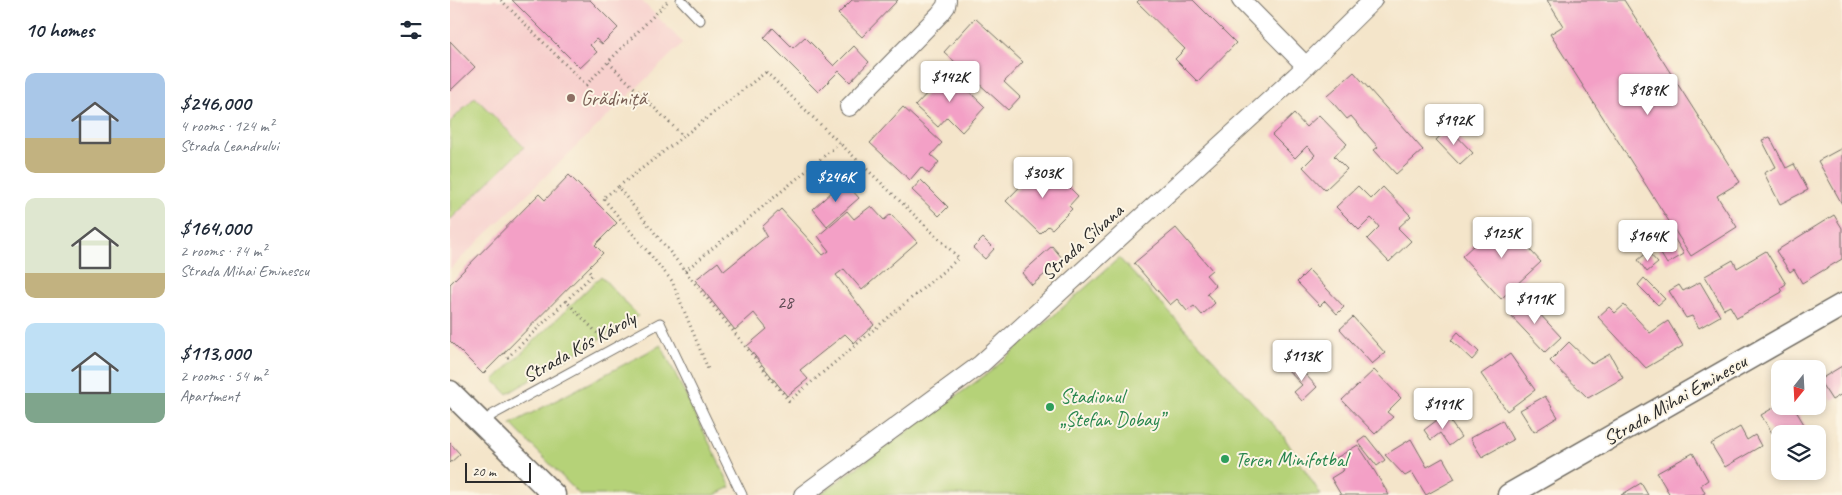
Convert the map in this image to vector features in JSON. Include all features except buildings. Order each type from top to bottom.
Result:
[{"type":"street","points":[[849,108],[940,14],[946,6],[947,0]]},
{"type":"street","points":[[1241,0],[1306,66]]},
{"type":"street","name":"Strada Silvana","points":[[803,495],[981,364],[1306,66],[1373,0]]},
{"type":"street","name":"Strada Mihai Eminescu","points":[[1509,495],[1842,305]]},
{"type":"street","points":[[450,392],[554,495]]},
{"type":"lane","points":[[681,0],[700,20]]},
{"type":"lane","name":"Strada Kós Károly","points":[[483,425],[492,415],[660,323],[742,495]]},
{"type":"path","points":[[501,0],[586,84],[669,0]]},
{"type":"path","points":[[608,62],[684,136]]},
{"type":"path","points":[[618,187],[788,401],[959,258],[766,72],[603,198],[672,281],[708,369]]},
{"type":"path","points":[[685,270],[840,143]]},
{"type":"path","points":[[504,353],[508,357],[592,275],[587,269]]},
{"type":"path","points":[[566,300],[613,349]]},
{"type":"shaded area","points":[[450,0],[641,0],[683,43],[450,269]]},
{"type":"green space","points":[[475,97],[524,147],[450,220],[450,122]]},
{"type":"green space","points":[[1119,258],[1282,434],[1321,495],[819,495],[991,371]]},
{"type":"green space","points":[[601,276],[638,316],[507,394],[494,380]]},
{"type":"green space","points":[[661,345],[731,487],[715,495],[580,495],[511,424]]},
{"type":"place","name":"Grădiniță","points":[[571,98]]},
{"type":"place","name":"Stadionul „Ștefan Dobay”","points":[[1050,407]]},
{"type":"place","name":"Teren Minifotbal","points":[[1225,459]]}]
